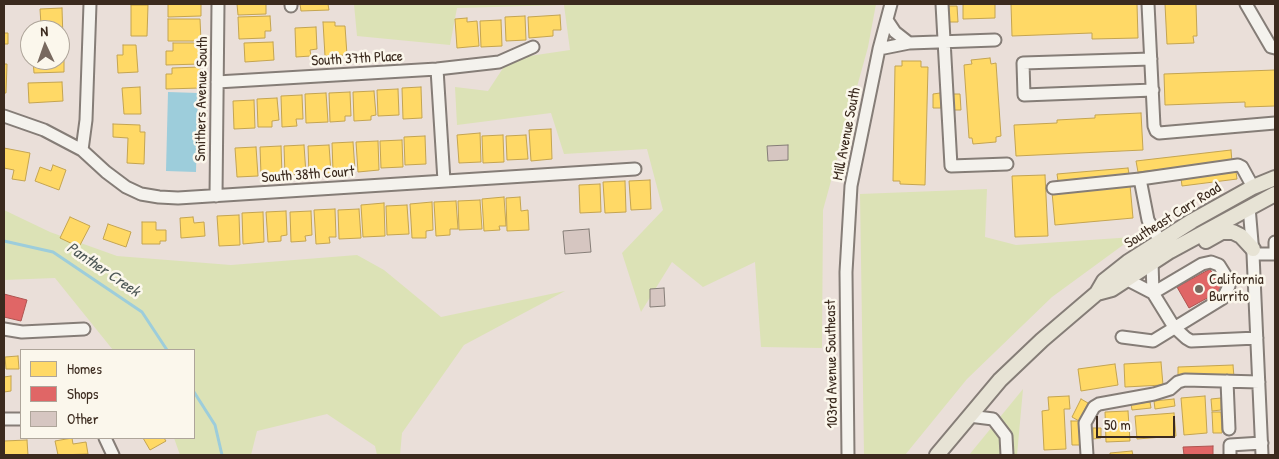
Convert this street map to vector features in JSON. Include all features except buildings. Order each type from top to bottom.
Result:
[{"type":"main road","name":"Southeast Carr Road","points":[[936,455],[1000,380],[1042,340],[1097,293],[1104,281],[1160,241],[1192,221],[1253,187],[1275,178]]},
{"type":"main road","name":"Southeast Carr Road","points":[[1249,207],[1252,197],[1275,184]]},
{"type":"main road","name":"Southeast Carr Road","points":[[1097,293],[1112,289],[1170,251],[1275,194]]},
{"type":"main road","points":[[1170,251],[1193,248],[1222,232],[1233,232],[1241,236],[1253,251]]},
{"type":"street","points":[[82,150],[86,120],[90,4]]},
{"type":"street","name":"Smithers Avenue South","points":[[216,196],[218,4]]},
{"type":"street","name":"Mill Avenue South","points":[[846,272],[851,186],[879,49],[891,4]]},
{"type":"street","points":[[942,4],[951,166],[1007,164]]},
{"type":"street","points":[[1148,4],[1154,126],[1159,133],[1275,123]]},
{"type":"street","points":[[1246,4],[1271,47],[1275,48]]},
{"type":"street","points":[[887,20],[895,32],[909,43]]},
{"type":"street","points":[[879,49],[909,43],[995,40]]},
{"type":"street","name":"South 37th Place","points":[[217,82],[437,69],[499,62],[533,47]]},
{"type":"street","points":[[1151,59],[1023,63],[1024,95],[1153,90]]},
{"type":"street","points":[[437,69],[444,181]]},
{"type":"street","name":"South 38th Court","points":[[4,116],[44,130],[82,150],[126,187],[142,194],[159,197],[216,196],[636,169]]},
{"type":"street","points":[[1053,188],[1140,179],[1238,165],[1242,167],[1253,187]]},
{"type":"street","points":[[1140,179],[1148,220],[1160,241]]},
{"type":"street","points":[[1249,207],[1253,251],[1262,455]]},
{"type":"street","points":[[1253,251],[1275,254],[1275,242]]},
{"type":"street","points":[[1152,262],[1153,293],[1174,327],[1191,341],[1257,338]]},
{"type":"street","points":[[1122,337],[1153,341],[1222,298],[1229,286],[1229,281],[1220,265],[1211,262],[1202,264],[1153,293]]},
{"type":"street","name":"103rd Avenue Southeast","points":[[846,272],[848,455]]},
{"type":"street","points":[[1126,279],[1153,293]]},
{"type":"street","points":[[4,329],[22,332],[84,329]]},
{"type":"street","points":[[1087,455],[1085,423],[1094,408],[1099,404],[1154,394],[1170,389],[1178,382],[1185,380],[1259,382]]},
{"type":"street","points":[[1227,381],[1229,429]]},
{"type":"street","points":[[969,416],[993,419],[1006,436],[1007,455]]},
{"type":"street","points":[[4,419],[20,419]]},
{"type":"street","points":[[105,439],[113,455]]},
{"type":"street","points":[[1230,455],[1230,445],[1262,443]]},
{"type":"green space","points":[[354,4],[876,4],[868,47],[823,210],[822,348],[761,347],[755,262],[703,287],[672,262],[641,312],[622,253],[663,210],[647,149],[564,154],[551,113],[457,125],[455,87],[488,91],[509,59],[570,50],[564,5],[457,8],[450,45],[357,36]]},
{"type":"green space","points":[[987,189],[985,237],[1016,245],[1134,237],[1052,297],[967,379],[905,455],[864,455],[860,194]]},
{"type":"green space","points":[[4,210],[50,232],[117,256],[231,265],[357,255],[384,270],[441,317],[565,291],[464,345],[402,433],[400,455],[377,455],[375,446],[327,414],[257,431],[251,455],[180,455],[174,439],[195,439],[195,349],[112,349],[55,278],[4,280]]},
{"type":"green space","points":[[1023,389],[1017,455],[969,455]]},
{"type":"water","points":[[168,92],[198,93],[196,172],[166,171]]},
{"type":"waterway","name":"Panther Creek","points":[[4,241],[53,252],[142,312],[166,349]]},
{"type":"waterway","name":"Panther Creek","points":[[195,394],[215,425],[222,455]]},
{"type":"place","name":"California Burrito","points":[[1199,289]]}]
